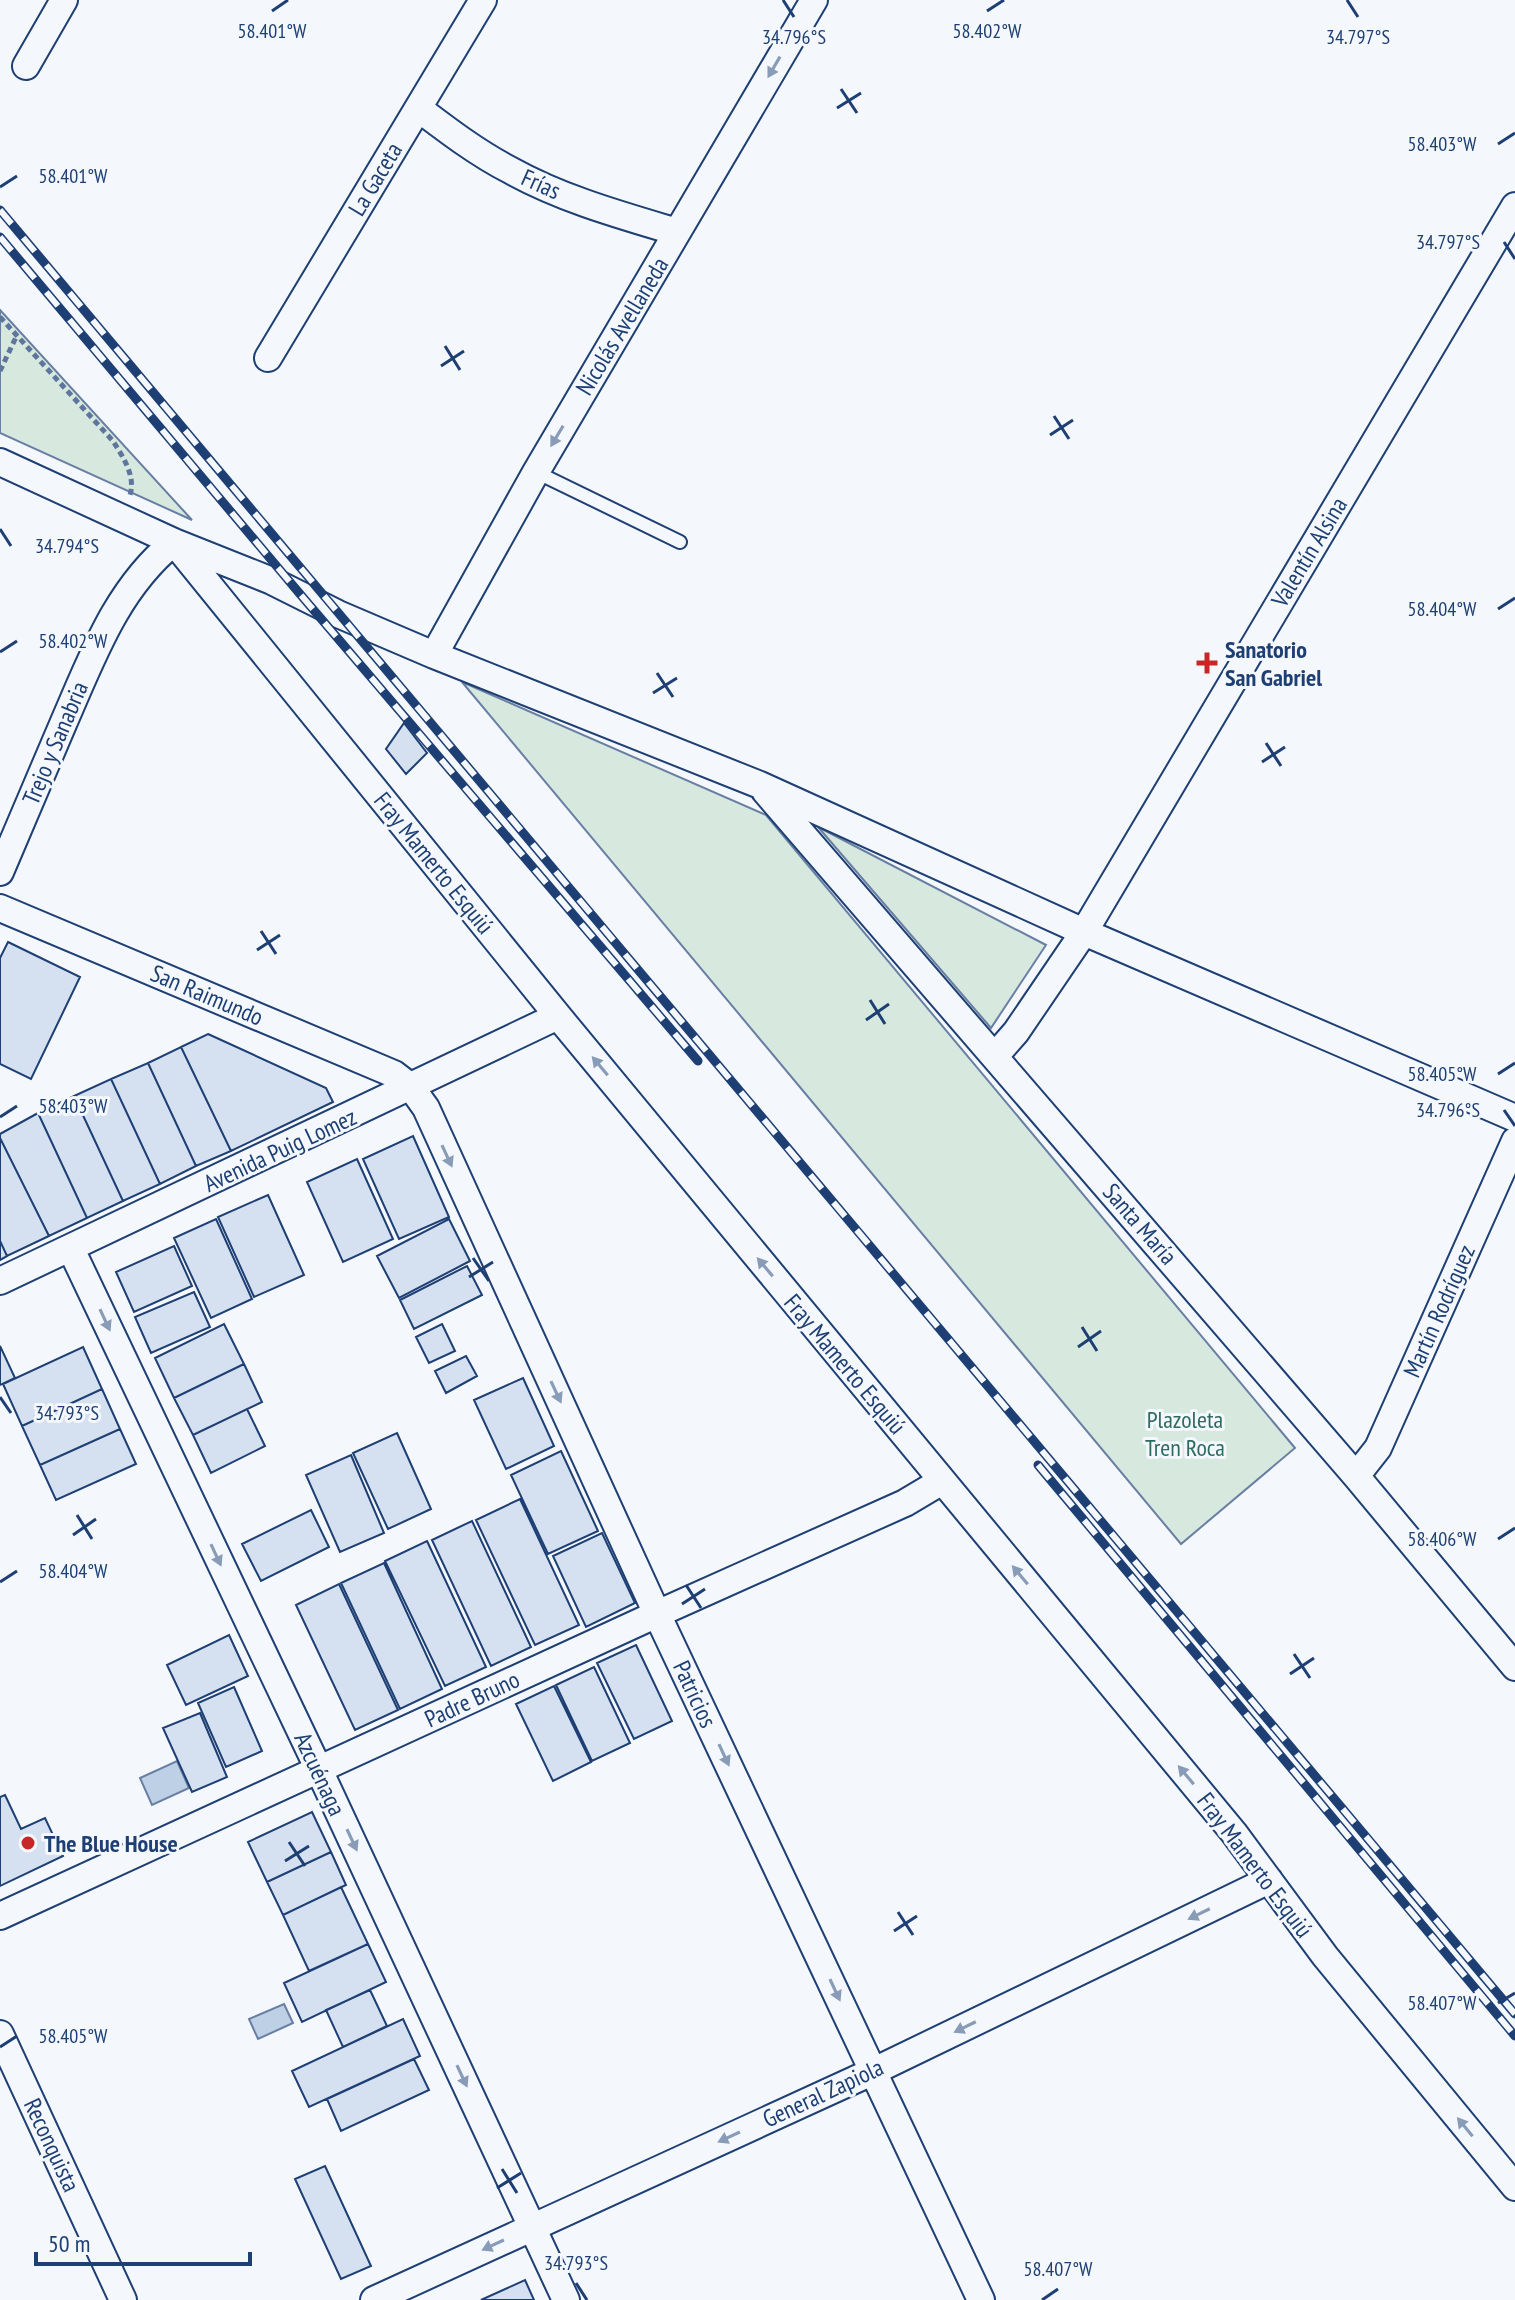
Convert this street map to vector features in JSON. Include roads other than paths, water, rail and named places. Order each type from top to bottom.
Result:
[{"type":"street","points":[[26,66],[64,0]]},
{"type":"street","name":"La Gaceta","points":[[268,358],[483,0]]},
{"type":"street","name":"Nicolás Avellaneda","points":[[434,655],[536,472],[814,0]]},
{"type":"street","name":"Frías","points":[[418,108],[462,142],[510,171],[587,204],[677,232]]},
{"type":"street","name":"Valentín Alsina","points":[[995,1056],[1016,1032],[1084,932],[1515,206]]},
{"type":"street","points":[[0,462],[434,655],[760,785],[1084,932],[1515,1118]]},
{"type":"street","name":"Trejo y Sanabria","points":[[0,872],[102,633],[138,577],[159,553],[174,542]]},
{"type":"street","name":"Fray Mamerto Esquiú","points":[[174,542],[558,1016],[1234,1833],[1325,1956],[1515,2187]]},
{"type":"street","name":"Santa María","points":[[760,785],[1356,1476],[1515,1667]]},
{"type":"street","name":"San Raimundo","points":[[0,908],[394,1074],[411,1087]]},
{"type":"street","name":"Avenida Puig Lomez","points":[[0,1281],[558,1016]]},
{"type":"street","name":"Patricios","points":[[411,1087],[426,1108],[657,1614],[981,2300]]},
{"type":"street","name":"Martín Rodríguez","points":[[1356,1476],[1378,1448],[1515,1141]]},
{"type":"street","name":"Azcuénaga","points":[[71,1249],[566,2300]]},
{"type":"street","name":"Padre Bruno","points":[[0,1916],[905,1503],[942,1481]]},
{"type":"street","name":"General Zapiola","points":[[374,2300],[874,2071],[1269,1880]]},
{"type":"street","name":"Reconquista","points":[[0,2034],[123,2300]]},
{"type":"lane","points":[[536,472],[680,542]]},
{"type":"water","points":[[177,1761],[189,1788],[152,1805],[140,1778]]},
{"type":"water","points":[[284,2004],[293,2023],[258,2039],[249,2019]]},
{"type":"railway","points":[[0,210],[1515,2014]]},
{"type":"railway","points":[[0,237],[698,1061]]},
{"type":"railway","points":[[1038,1465],[1515,2036]]},
{"type":"place","name":"Sanatorio San Gabriel","points":[[1207,663]]},
{"type":"place","name":"The Blue House","points":[[28,1843]]},
{"type":"park label","name":"Plazoleta Tren Roca","points":[[1185,1433]]}]
